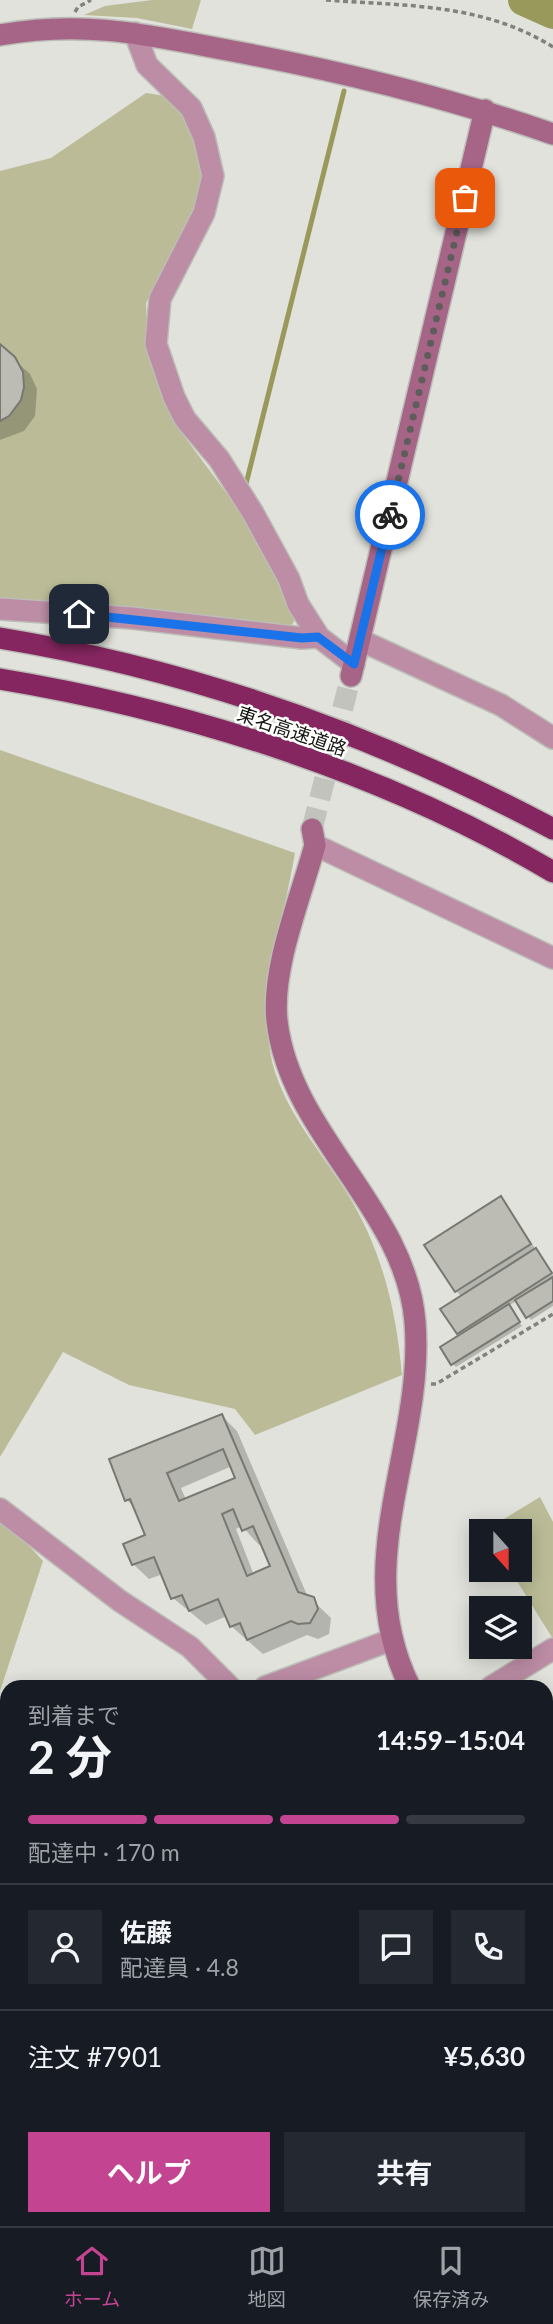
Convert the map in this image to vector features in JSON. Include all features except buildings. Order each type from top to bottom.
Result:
[{"type":"highway","name":"東名高速道路","points":[[0,638],[130,663],[220,688],[310,719],[464,782],[553,829]]},
{"type":"highway","name":"東名高速道路","points":[[0,679],[117,702],[301,757],[448,817],[553,872]]},
{"type":"street","points":[[0,35],[70,27],[135,33],[306,65],[485,110],[553,134]]},
{"type":"street","points":[[135,33],[147,65],[191,108],[204,136],[214,176],[211,194],[191,242],[163,287],[155,330],[156,344],[174,397],[185,419],[219,459],[253,513],[289,579],[298,604],[318,637],[353,670],[485,110]]},
{"type":"street","points":[[0,609],[132,618],[302,638],[318,637]]},
{"type":"street","points":[[360,640],[501,705],[553,738]]},
{"type":"street","points":[[407,1680],[391,1640],[385,1565],[391,1502],[414,1385],[415,1318],[401,1263],[304,1104],[286,1061],[277,1020],[284,957],[313,837],[553,958]]},
{"type":"street","points":[[0,1509],[120,1601],[190,1647],[223,1680]]},
{"type":"street","points":[[284,1680],[391,1640]]},
{"type":"street","points":[[502,1680],[553,1649]]},
{"type":"path","points":[[326,0],[468,11],[535,36],[553,47]]},
{"type":"path","points":[[414,1385],[436,1384],[553,1314]]},
{"type":"green space","points":[[152,0],[201,0],[192,29],[137,18],[84,15],[105,6]]},
{"type":"green space","points":[[146,93],[173,97],[199,138],[206,187],[146,303],[149,359],[181,432],[254,530],[296,617],[290,629],[0,600],[0,171],[51,158]]},
{"type":"green space","points":[[0,750],[295,853],[269,997],[269,1043],[273,1064],[288,1103],[347,1193],[370,1236],[391,1303],[402,1375],[255,1435],[235,1409],[129,1385],[63,1352],[0,1457]]},
{"type":"green space","points":[[540,1497],[553,1522],[553,1639],[532,1605],[532,1596],[526,1596],[517,1582],[532,1582],[532,1519],[504,1519]]},
{"type":"green space","points":[[0,1514],[43,1561],[4,1680],[0,1680]]},
{"type":"waterway","points":[[524,0],[553,13]]},
{"type":"waterway","points":[[245,488],[344,91]]},
{"type":"tunnel","points":[[312,829],[351,676]]},
{"type":"way so far","points":[[390,515],[465,198]]},
{"type":"route","points":[[79,614],[302,638],[318,637],[354,664],[390,515]]}]
